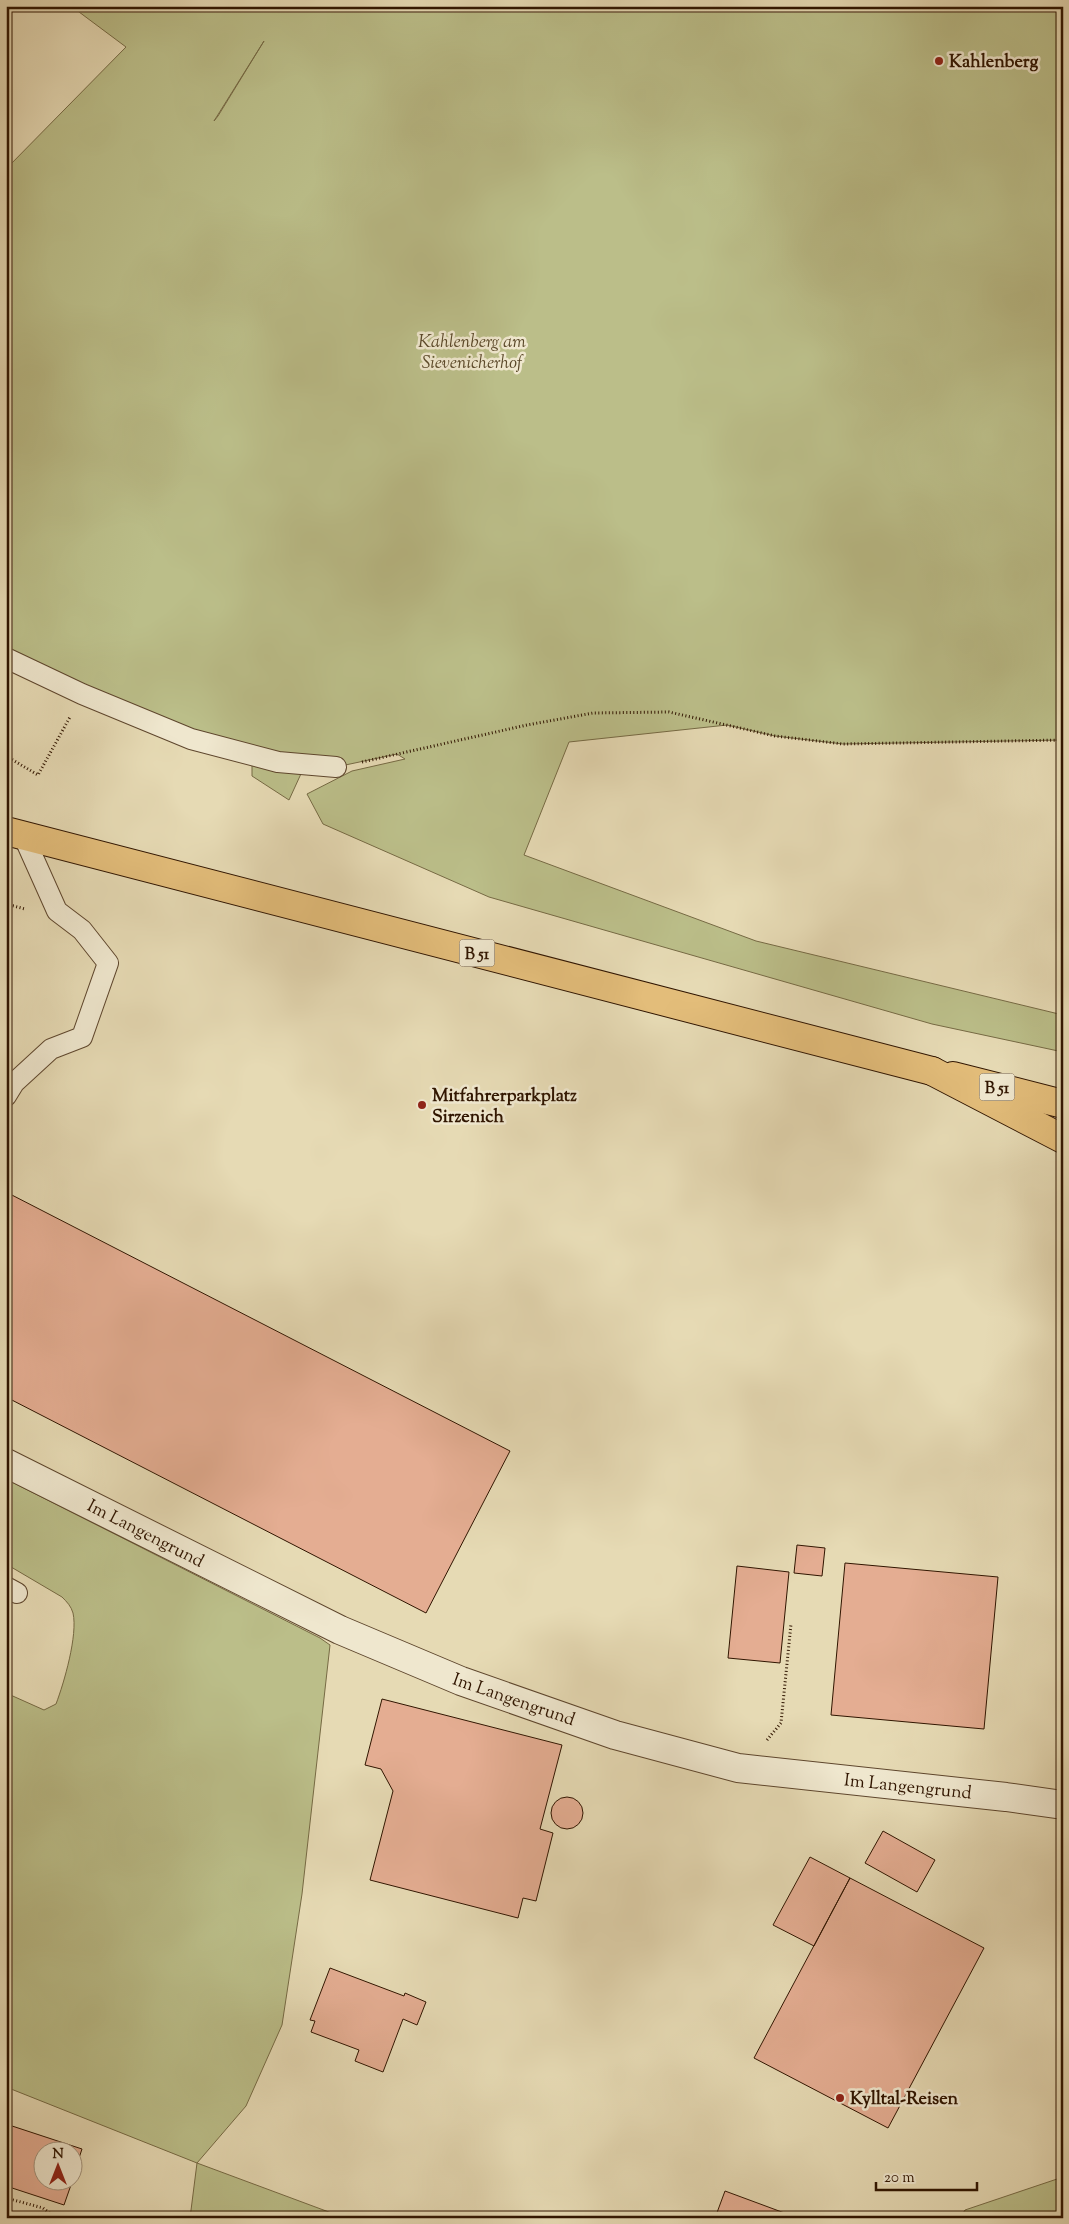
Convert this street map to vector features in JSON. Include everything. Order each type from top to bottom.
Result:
[{"type":"main road","name":"B 51","points":[[14,833],[1063,1104]]},
{"type":"main road","points":[[932,1071],[1063,1139]]},
{"type":"street","name":"Im Langengrund","points":[[6,1463],[334,1628],[461,1681],[615,1734],[738,1768],[1006,1797],[1063,1805]]},
{"type":"lane","points":[[6,658],[82,694],[191,739],[278,762],[336,767]]},
{"type":"lane","points":[[6,1096],[14,1082],[50,1049],[82,1037],[108,963],[82,930],[57,911],[14,833]]},
{"type":"path","points":[[6,756],[38,775],[82,694]]},
{"type":"path","points":[[336,767],[527,725],[593,713],[669,712],[775,736],[844,744],[1063,740]]},
{"type":"path","points":[[738,1768],[758,1751],[781,1723],[790,1624]]},
{"type":"path","points":[[6,2198],[43,2208],[56,2218]]},
{"type":"green space","name":"Kahlenberg am Sievenicherhof","points":[[71,6],[1063,6],[1063,740],[843,744],[775,736],[727,725],[569,742],[524,855],[756,941],[1063,1015],[1063,1052],[932,1024],[489,897],[323,824],[307,794],[352,771],[405,759],[397,754],[336,767],[305,765],[289,800],[252,776],[252,755],[6,658],[6,169],[126,47]],"holes":[[[264,41],[218,116],[214,121]]]},
{"type":"green space","points":[[6,1479],[320,1638],[330,1645],[302,1894],[282,2025],[246,2106],[197,2163],[6,2087],[6,1693],[44,1710],[56,1704],[72,1646],[74,1622],[71,1608],[62,1597],[6,1564]]},
{"type":"green space","points":[[197,2163],[345,2218],[190,2218]]},
{"type":"green space","points":[[1063,2177],[1063,2218],[960,2218],[965,2210]]},
{"type":"building","points":[[6,1192],[510,1451],[426,1613],[6,1397]]},
{"type":"building","points":[[797,1545],[825,1548],[822,1576],[794,1573]]},
{"type":"building","points":[[845,1563],[998,1577],[984,1729],[831,1715]]},
{"type":"building","points":[[737,1566],[789,1572],[780,1663],[728,1658]]},
{"type":"building","points":[[382,1699],[562,1745],[540,1829],[553,1833],[536,1901],[523,1898],[518,1918],[370,1880],[393,1791],[381,1769],[365,1765]]},
{"type":"building","points":[[567,1797],[573,1798],[578,1802],[582,1807],[582,1819],[578,1824],[573,1828],[567,1829],[561,1828],[556,1824],[552,1819],[551,1813],[552,1807],[556,1802],[561,1798]]},
{"type":"building","points":[[883,1831],[935,1860],[917,1892],[865,1863]]},
{"type":"building","points":[[810,1857],[850,1878],[814,1946],[773,1925]]},
{"type":"building","points":[[850,1878],[984,1948],[888,2128],[754,2058]]},
{"type":"building","points":[[330,1968],[404,1996],[405,1993],[426,2002],[417,2025],[403,2019],[383,2072],[355,2061],[359,2050],[311,2032],[315,2021],[310,2020]]},
{"type":"building","points":[[6,2124],[61,2142],[32,2142],[32,2192],[69,2192],[64,2205],[6,2186]]},
{"type":"building","points":[[725,2191],[798,2218],[715,2218]]},
{"type":"place","name":"Kahlenberg","points":[[939,61]]},
{"type":"place","name":"Mitfahrerparkplatz Sirzenich","points":[[422,1105]]},
{"type":"place","name":"Kylltal-Reisen","points":[[840,2098]]}]
